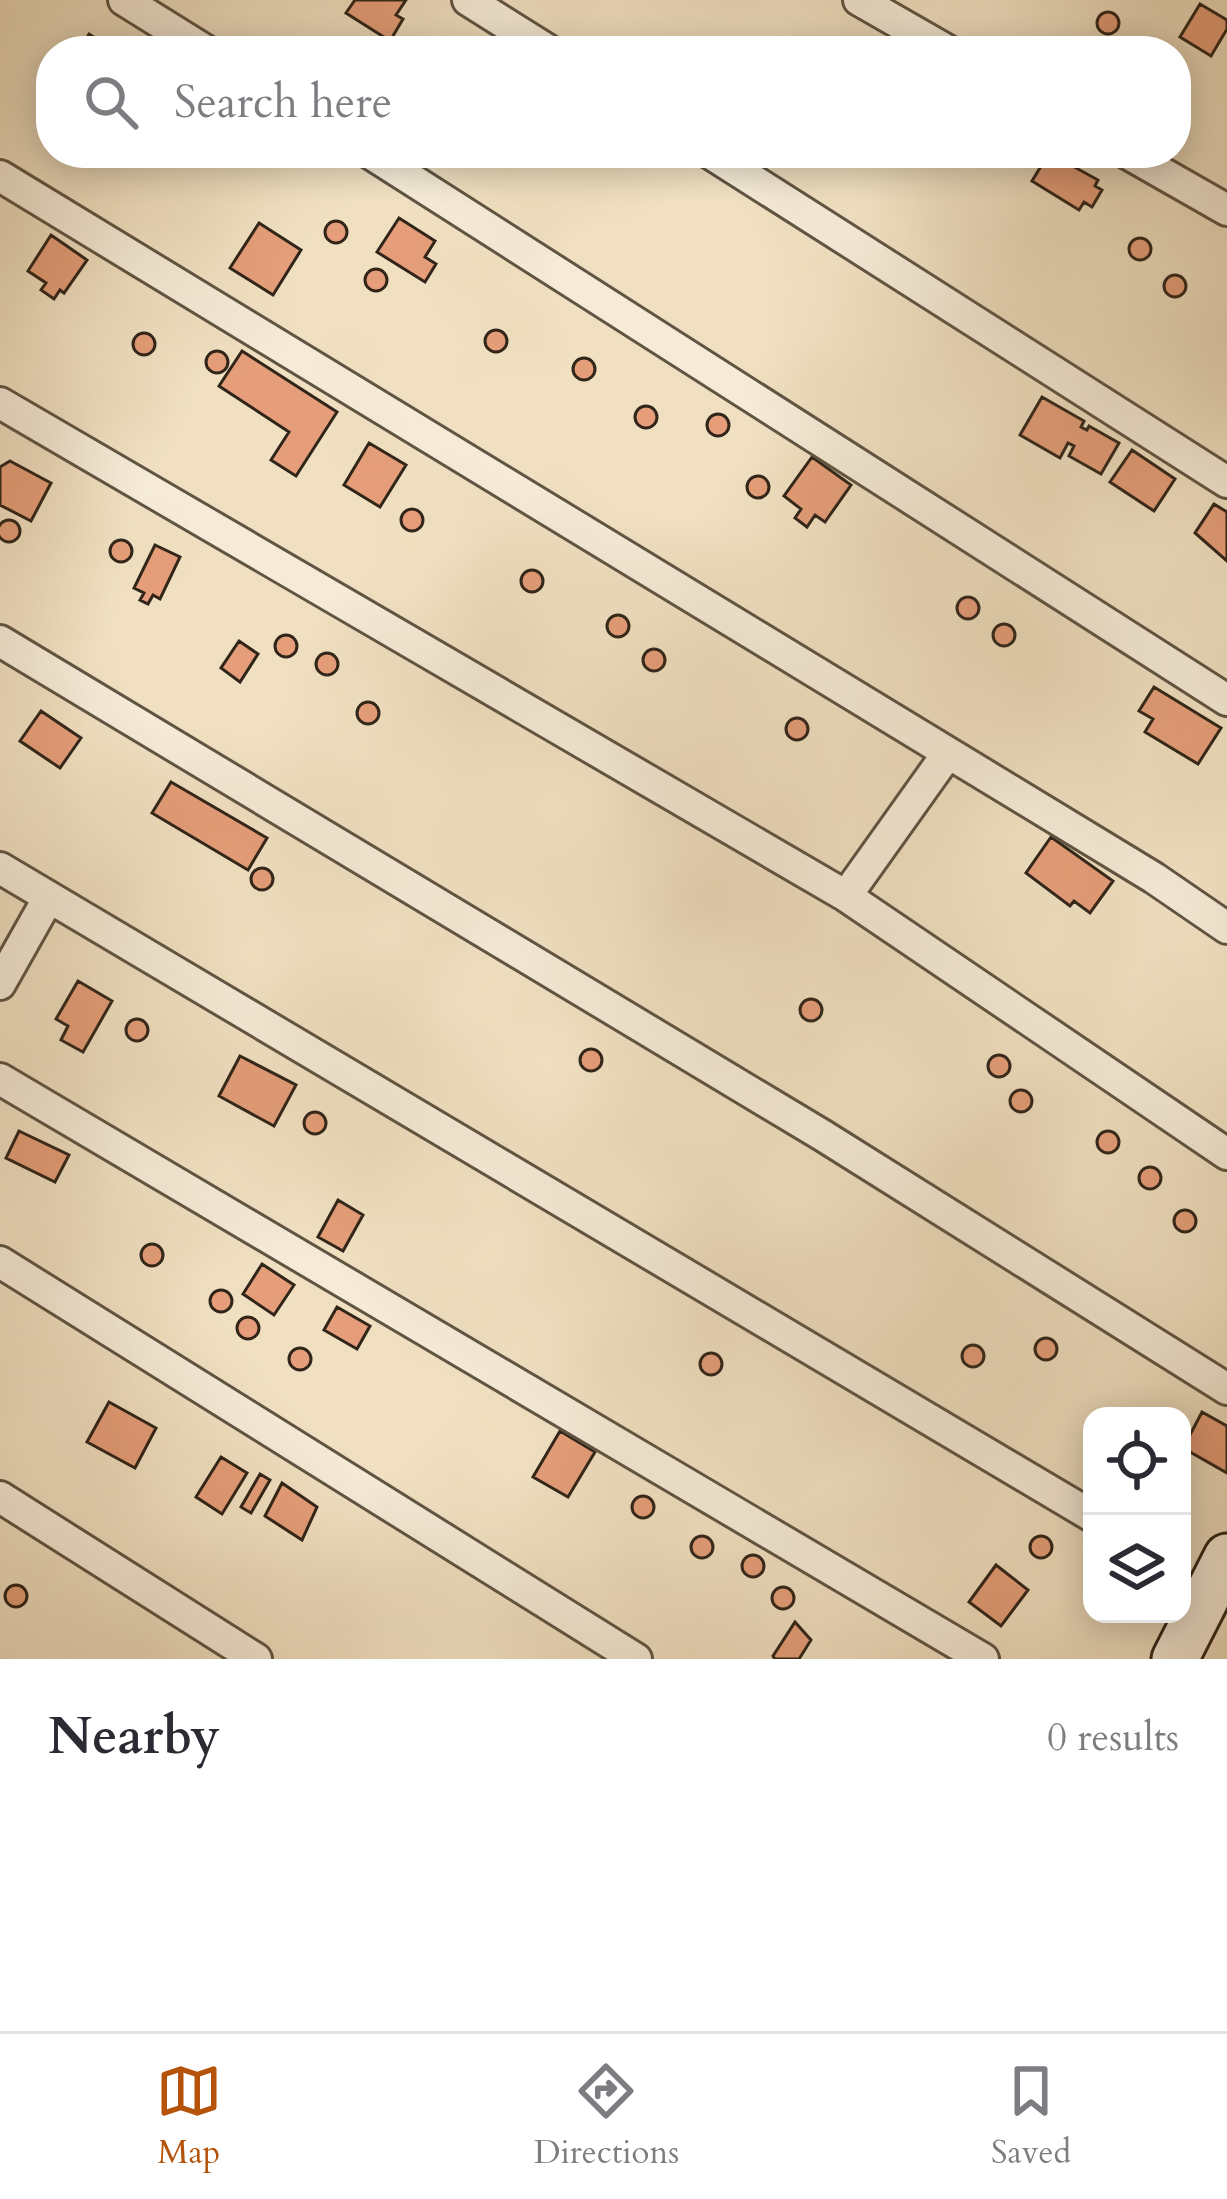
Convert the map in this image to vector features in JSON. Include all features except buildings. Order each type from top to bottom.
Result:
[{"type":"street","points":[[124,0],[182,36]]},
{"type":"street","points":[[468,0],[525,36]]},
{"type":"street","points":[[860,0],[923,36]]},
{"type":"street","points":[[394,168],[1227,700]]},
{"type":"street","points":[[734,168],[1227,482]]},
{"type":"street","points":[[1153,168],[1227,210]]},
{"type":"street","points":[[0,176],[1154,878],[1227,928]]},
{"type":"street","points":[[0,403],[846,896],[1227,1154]]},
{"type":"street","points":[[0,641],[822,1135],[1227,1389]]},
{"type":"street","points":[[846,896],[948,753]]},
{"type":"street","points":[[0,868],[1090,1515]]},
{"type":"street","points":[[0,985],[49,897]]},
{"type":"street","points":[[0,1079],[983,1659]]},
{"type":"street","points":[[0,1262],[636,1659]]},
{"type":"street","points":[[0,1497],[256,1659]]},
{"type":"street","points":[[1175,1659],[1212,1578]]}]
